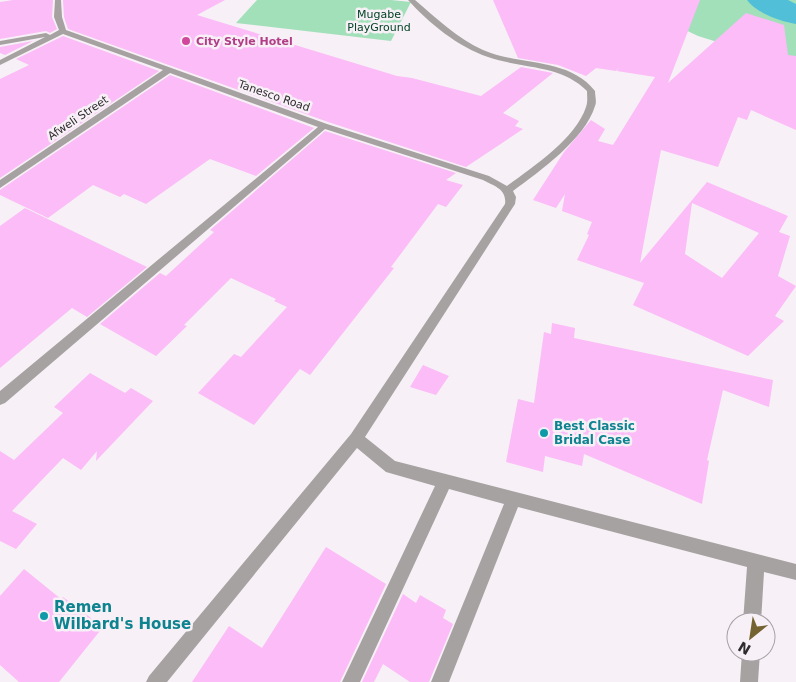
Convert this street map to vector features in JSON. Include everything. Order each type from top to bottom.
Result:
[{"type":"street","points":[[58,0],[58,17],[63,31]]},
{"type":"street","points":[[156,682],[356,439],[510,204],[511,197],[508,190],[564,146],[588,114],[592,96],[588,86],[579,79],[550,69],[492,56],[476,49],[435,20],[411,0]]},
{"type":"street","points":[[0,43],[63,31]]},
{"type":"street","points":[[0,63],[63,31]]},
{"type":"street","name":"Tanesco Road","points":[[63,31],[324,126],[486,178],[508,190]]},
{"type":"street","name":"Afweli Street","points":[[0,185],[168,70]]},
{"type":"street","points":[[0,399],[324,126]]},
{"type":"street","points":[[356,439],[390,467],[796,572]]},
{"type":"street","points":[[351,682],[445,481]]},
{"type":"street","points":[[440,682],[514,499]]},
{"type":"street","points":[[753,612],[756,562]]},
{"type":"street","points":[[749,682],[750,662]]},
{"type":"green space","name":"Mugabe PlayGround","points":[[257,0],[391,0],[411,2],[391,41],[236,23]]},
{"type":"green space","points":[[623,0],[796,0],[796,71],[782,62],[698,36]]},
{"type":"building","points":[[13,0],[53,0],[52,17],[57,29],[50,33],[46,31],[0,39],[0,2]]},
{"type":"building","points":[[63,0],[225,0],[197,15],[397,76],[412,78],[481,96],[521,67],[553,73],[503,113],[519,121],[515,126],[523,129],[466,167],[328,122],[68,29],[64,17]]},
{"type":"building","points":[[493,0],[700,0],[668,83],[746,13],[784,25],[788,55],[796,56],[796,130],[751,110],[747,120],[738,117],[718,167],[661,150],[640,263],[707,182],[788,216],[779,232],[790,236],[778,276],[796,286],[775,316],[784,321],[748,356],[633,305],[644,283],[577,260],[589,235],[587,234],[592,222],[562,211],[565,194],[556,208],[533,200],[564,152],[591,120],[605,129],[598,141],[613,145],[655,77],[617,71],[619,68],[616,71],[596,68],[586,76],[558,65],[518,58]],"holes":[[[692,203],[759,233],[722,278],[685,254]]]},
{"type":"building","points":[[63,36],[159,71],[0,178],[0,79],[29,65],[16,59]]},
{"type":"building","points":[[33,41],[5,55],[0,53],[0,47]]},
{"type":"building","points":[[170,75],[314,128],[256,176],[210,159],[146,204],[124,194],[120,197],[93,185],[48,218],[0,195],[0,190]]},
{"type":"building","points":[[325,131],[456,173],[446,180],[463,185],[446,207],[438,204],[391,267],[394,268],[310,375],[300,369],[254,425],[198,393],[234,354],[241,357],[287,307],[274,301],[276,299],[231,278],[184,325],[187,326],[156,356],[100,324],[160,273],[166,276],[214,232],[210,230]]},
{"type":"building","points":[[25,208],[147,267],[87,317],[72,308],[0,368],[0,226]]},
{"type":"building","points":[[552,323],[575,328],[574,338],[773,380],[769,407],[723,390],[707,460],[709,461],[702,504],[584,454],[582,466],[545,456],[543,472],[506,462],[518,399],[534,403],[544,332],[551,334]]},
{"type":"building","points":[[423,365],[449,376],[436,395],[410,387]]},
{"type":"building","points":[[90,373],[125,393],[131,388],[153,401],[96,461],[97,451],[81,470],[63,458],[12,511],[37,524],[16,549],[0,541],[0,451],[14,460],[63,413],[54,407]]},
{"type":"building","points":[[326,547],[386,584],[340,682],[192,682],[229,626],[262,648]]},
{"type":"building","name":"Remen Wilbard's House","points":[[24,569],[61,599],[63,597],[103,627],[59,682],[19,682],[0,665],[0,596]]},
{"type":"building","points":[[403,594],[416,603],[420,595],[446,610],[443,618],[453,624],[429,682],[410,682],[383,664],[374,682],[362,682]]},
{"type":"waterway","points":[[762,0],[796,15]]},
{"type":"place","name":"City Style Hotel","points":[[186,41]]},
{"type":"place","name":"Best Classic Bridal Case","points":[[544,433]]},
{"type":"place","name":"Remen Wilbard's House","points":[[44,616]]}]
